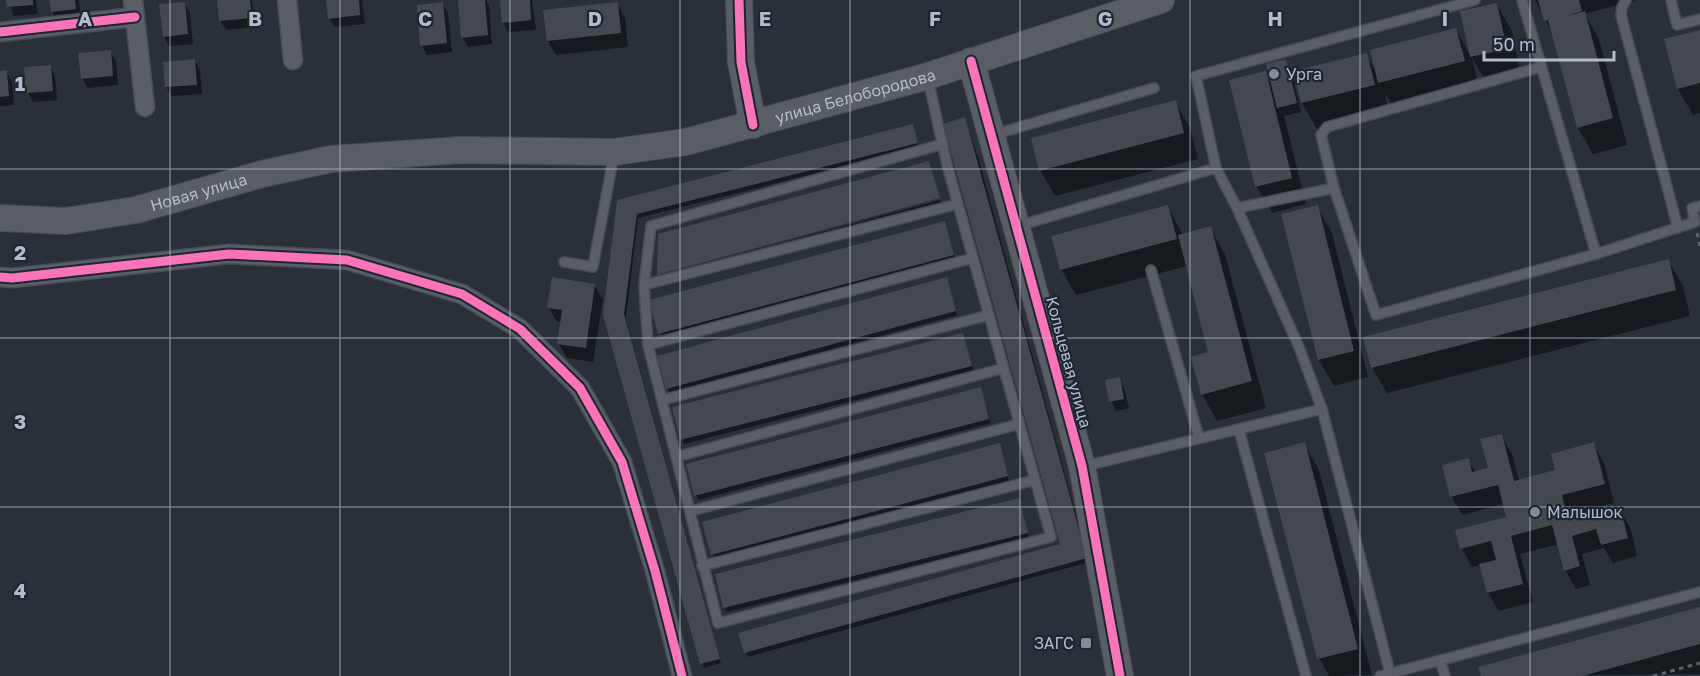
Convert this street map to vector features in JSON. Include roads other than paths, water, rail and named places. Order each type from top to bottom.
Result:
[{"type":"main road","points":[[739,0],[741,62],[753,125]]},
{"type":"main road","name":"улица Белобородова","points":[[399,152],[461,150],[614,152],[686,142],[927,76],[1161,0]]},
{"type":"main road","name":"Кольцевая улица","points":[[971,61],[1082,466],[1120,676]]},
{"type":"main road","name":"Новая улица","points":[[0,218],[66,220],[136,210],[262,174],[331,159],[399,152]]},
{"type":"street","points":[[287,0],[293,60]]},
{"type":"street","points":[[0,32],[134,9],[145,107]]},
{"type":"street","points":[[0,277],[229,254],[347,260],[462,294],[520,329],[580,388],[622,462],[655,571],[682,676]]},
{"type":"lane","points":[[1475,0],[1196,76],[1216,168],[1237,208],[1299,347],[1322,409],[1385,675],[1700,592]]},
{"type":"lane","points":[[1522,0],[1596,254]]},
{"type":"lane","points":[[1626,0],[1621,15],[1678,228]]},
{"type":"lane","points":[[1671,0],[1677,25],[1700,19]]},
{"type":"lane","points":[[1541,67],[1327,127],[1321,135],[1334,188],[1376,315],[1596,254],[1678,228],[1695,222],[1692,208],[1700,206]]},
{"type":"lane","points":[[927,76],[958,204],[1051,537],[718,623],[648,345],[644,285],[651,226],[943,144]]},
{"type":"lane","points":[[991,135],[1154,88]]},
{"type":"lane","points":[[564,262],[593,267],[614,152]]},
{"type":"lane","points":[[1016,227],[1216,168]]},
{"type":"lane","points":[[1237,208],[1334,188]]},
{"type":"lane","points":[[644,285],[958,204]]},
{"type":"lane","points":[[648,345],[973,258]]},
{"type":"lane","points":[[1151,270],[1199,438]]},
{"type":"lane","points":[[662,400],[989,315]]},
{"type":"lane","points":[[676,457],[1004,368]]},
{"type":"lane","points":[[1082,466],[1322,409]]},
{"type":"lane","points":[[691,511],[1019,424]]},
{"type":"lane","points":[[1239,430],[1306,676]]},
{"type":"lane","points":[[702,566],[1035,480]]},
{"type":"lane","points":[[1440,660],[1445,676]]},
{"type":"place","name":"Урга","points":[[1274,74]]},
{"type":"place","name":"Малышок","points":[[1535,512]]},
{"type":"place","name":"ЗАГС","points":[[1086,643]]}]
